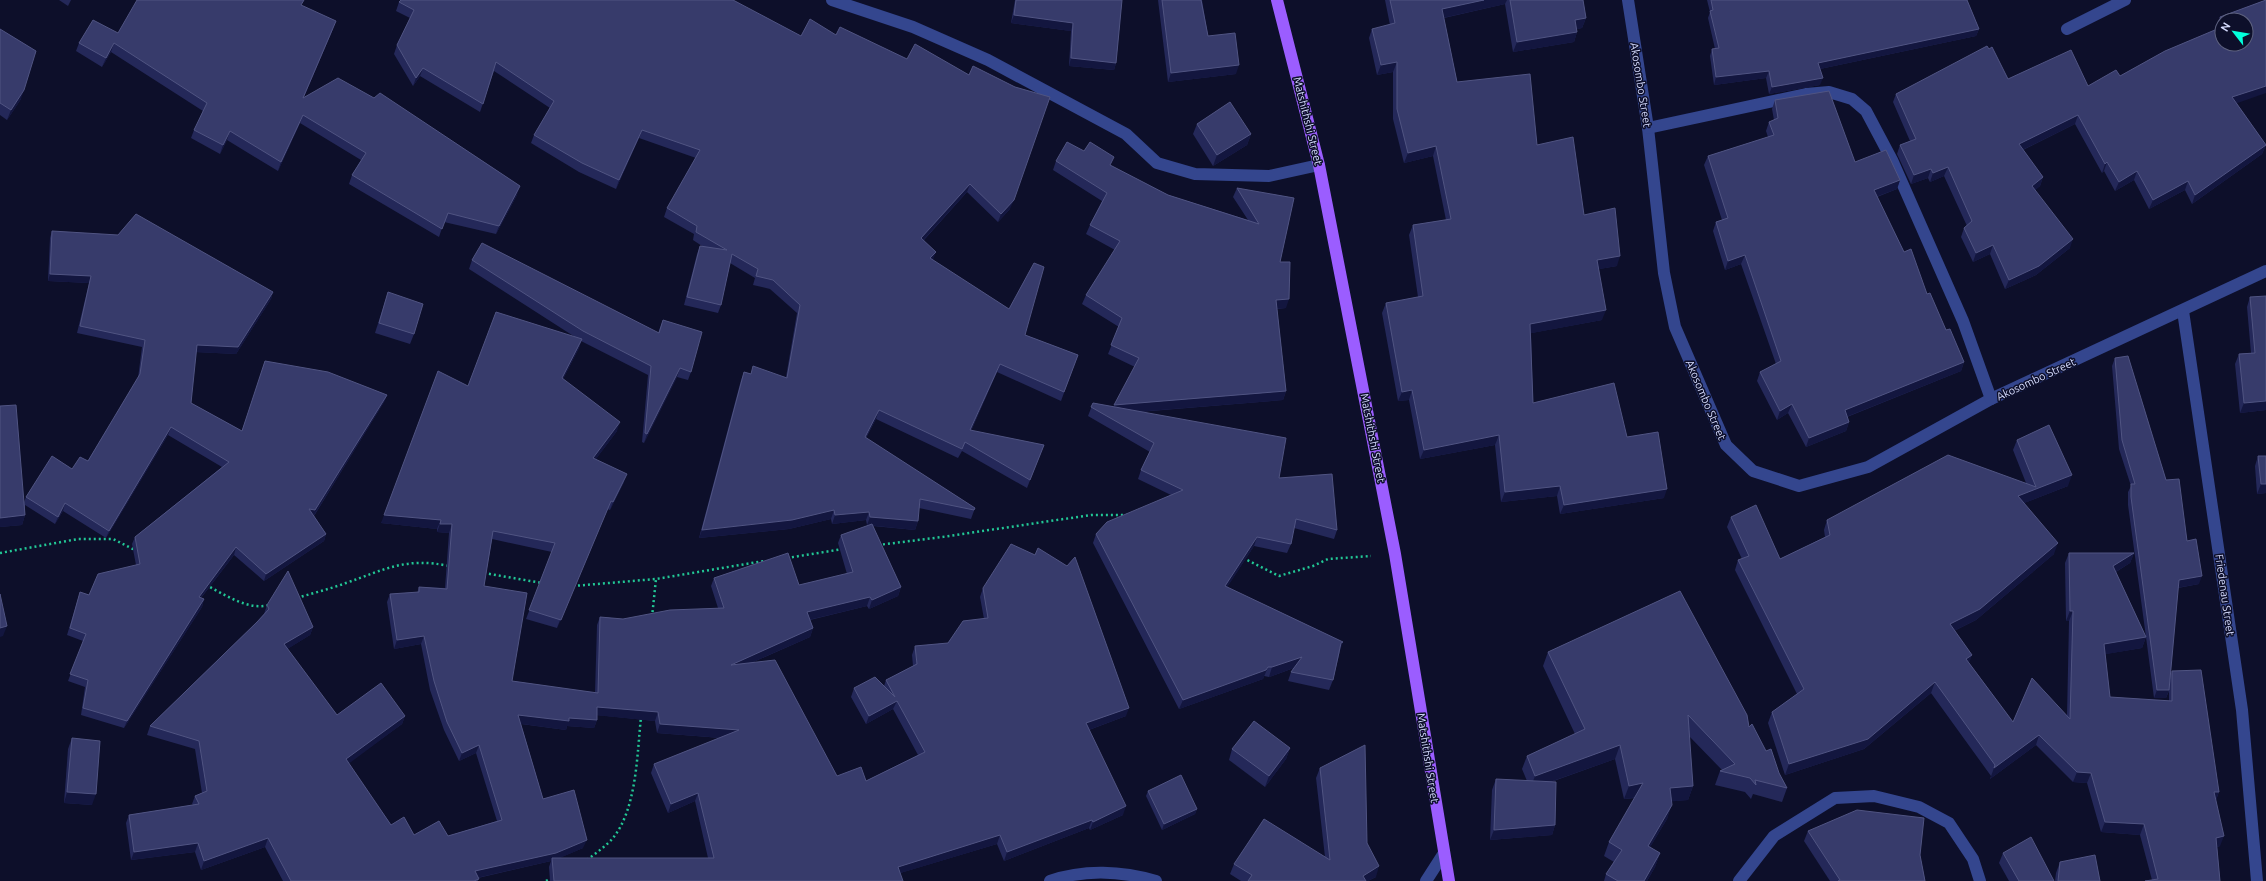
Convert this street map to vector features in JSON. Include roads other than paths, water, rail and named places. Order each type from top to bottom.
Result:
[{"type":"main road","name":"Matshithshi Street","points":[[1277,0],[1320,165],[1395,554],[1449,881]]},
{"type":"street","points":[[832,0],[913,27],[988,60],[1126,134],[1158,163],[1195,174],[1270,176],[1320,165]]},
{"type":"street","name":"Akosombo Street","points":[[1628,0],[1648,128],[1664,273],[1675,326],[1726,445],[1753,471],[1799,486],[1868,467],[1991,399],[2183,311],[2266,271]]},
{"type":"street","points":[[2067,29],[2125,0]]},
{"type":"street","points":[[1648,128],[1806,94],[1829,92],[1852,99],[1866,111],[1892,160],[1963,321],[1991,399]]},
{"type":"street","name":"Friedenau Street","points":[[2183,311],[2242,710],[2257,881]]},
{"type":"street","points":[[1739,881],[1774,836],[1836,798],[1874,796],[1920,807],[1949,823],[1973,859],[1980,881]]},
{"type":"street","points":[[1426,881],[1444,853]]},
{"type":"street","points":[[1050,881],[1067,875],[1105,872],[1156,881]]}]
